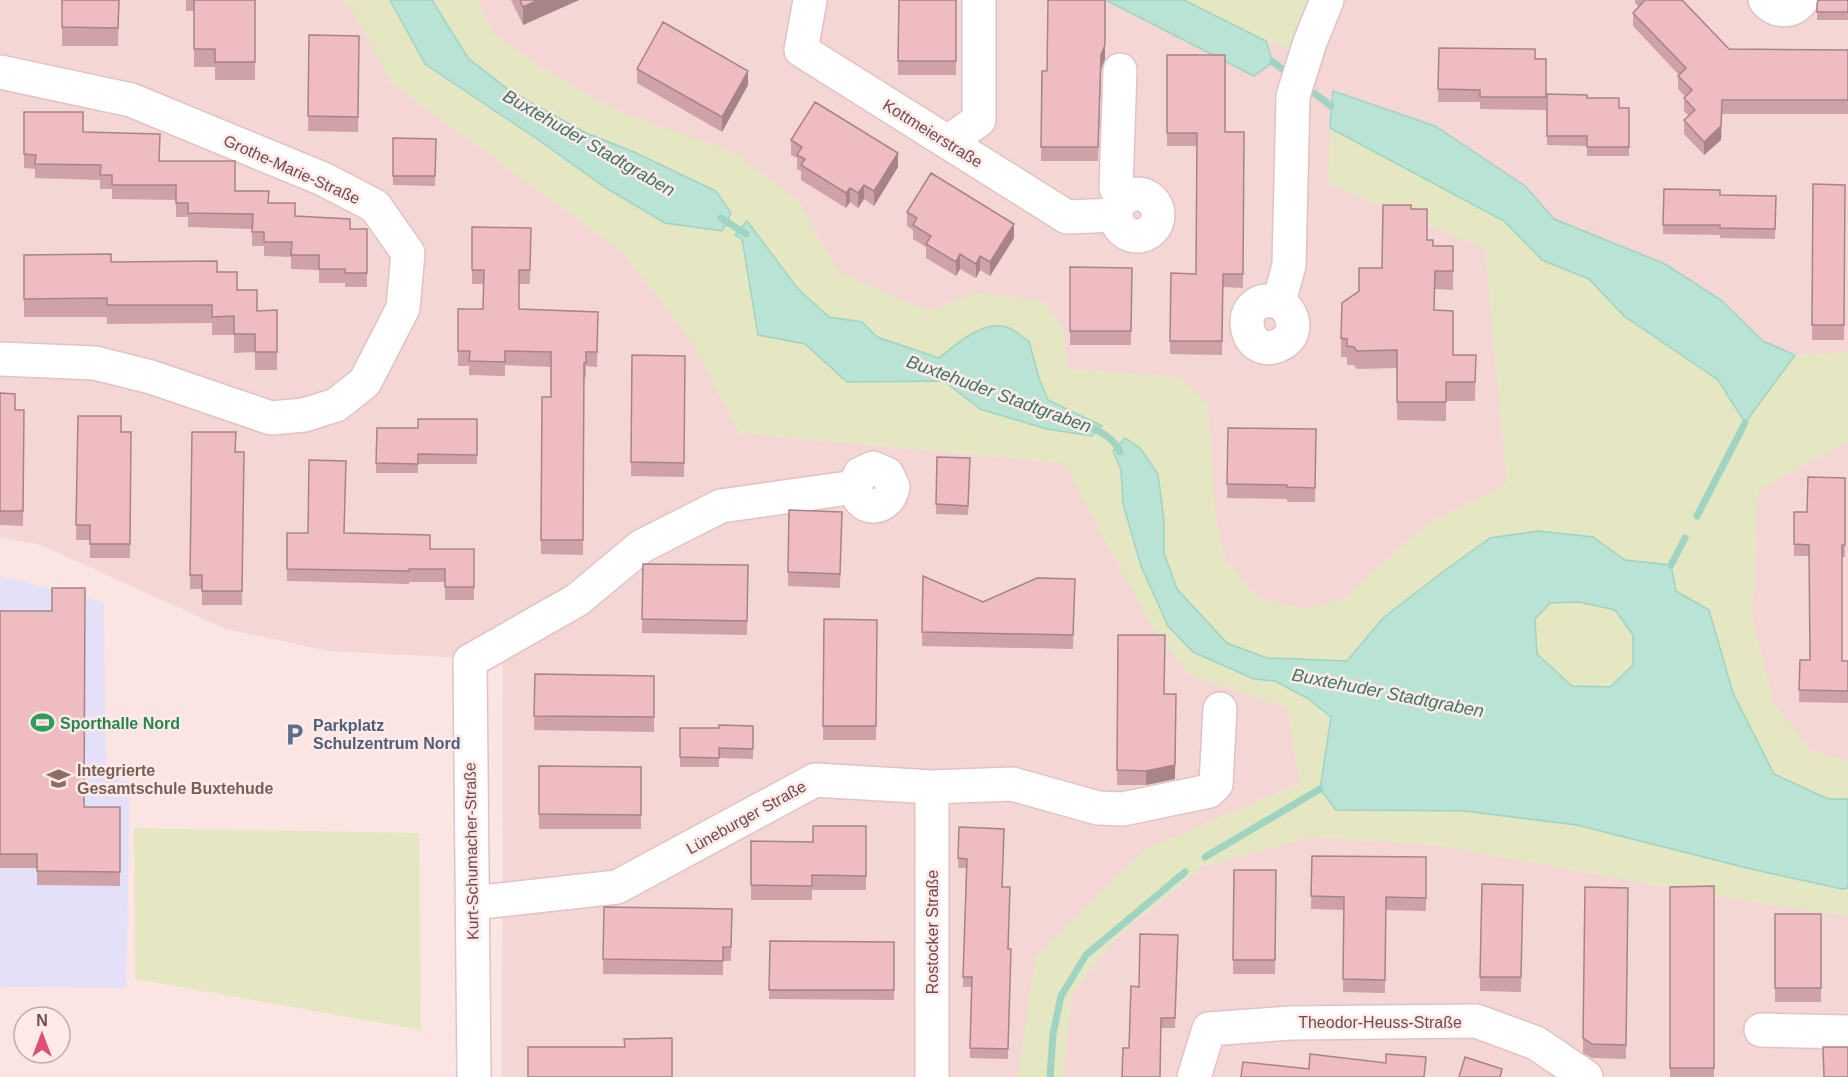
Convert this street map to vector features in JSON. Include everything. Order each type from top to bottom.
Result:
[{"type":"street","name":"Kottmeierstraße","points":[[810,0],[801,50],[1067,217],[1118,208],[1116,188],[1119,70]]},
{"type":"street","points":[[948,142],[979,120],[979,0]]},
{"type":"street","points":[[1279,302],[1289,265],[1293,96],[1310,42],[1327,0]]},
{"type":"street","points":[[1765,0],[1770,6],[1785,11],[1794,8],[1802,0]]},
{"type":"street","name":"Grothe-Marie-Straße","points":[[0,72],[131,100],[323,179],[375,206],[408,253],[403,308],[365,382],[336,405],[304,415],[271,418],[151,377],[94,363],[0,359]]},
{"type":"street","name":"Kurt-Schumacher-Straße","points":[[474,1077],[470,661],[577,600],[642,546],[721,506],[855,488]]},
{"type":"street","name":"Lüneburger Straße","points":[[472,903],[617,887],[815,780],[932,787],[1012,784],[1098,808],[1123,809],[1209,790],[1216,784],[1220,709]]},
{"type":"street","name":"Rostocker Straße","points":[[932,787],[932,1077]]},
{"type":"street","name":"Theodor-Heuss-Straße","points":[[1194,1077],[1209,1029],[1291,1023],[1465,1022],[1476,1022],[1536,1043],[1586,1077]]},
{"type":"street","points":[[1761,1030],[1848,1032]]},
{"type":"shaded area","points":[[0,0],[342,0],[352,8],[390,82],[623,252],[688,336],[740,433],[1064,463],[1150,624],[1191,676],[1287,707],[1300,783],[1144,850],[1036,957],[1018,1077],[502,1077],[503,660],[329,651],[226,629],[41,545],[0,537]]},
{"type":"shaded area","points":[[342,0],[477,0],[492,33],[537,65],[613,109],[735,153],[799,202],[838,272],[928,311],[977,293],[1043,301],[1063,329],[1067,369],[1179,377],[1208,404],[1216,519],[1225,560],[1258,598],[1304,609],[1344,599],[1427,524],[1507,485],[1485,249],[1328,183],[1330,128],[1407,165],[1504,221],[1542,260],[1589,279],[1624,316],[1718,380],[1745,422],[1795,355],[1848,352],[1848,441],[1758,490],[1752,620],[1773,701],[1810,751],[1848,761],[1848,799],[1828,799],[1774,774],[1733,693],[1709,610],[1676,591],[1671,565],[1625,560],[1593,537],[1490,538],[1383,618],[1465,811],[1577,825],[1751,869],[1842,889],[1848,888],[1848,916],[1714,896],[1437,845],[1310,837],[1201,867],[1112,942],[1072,994],[1063,1077],[1018,1077],[1036,957],[1144,850],[1300,784],[1287,708],[1191,676],[1150,624],[1064,463],[740,433],[688,336],[623,252],[390,82],[352,8]]},
{"type":"shaded area","points":[[477,0],[1848,0],[1848,352],[1795,355],[1763,341],[1721,300],[1665,264],[1554,219],[1525,186],[1333,91],[1328,183],[1485,249],[1507,485],[1427,524],[1344,599],[1304,609],[1258,598],[1225,560],[1179,377],[1067,369],[1063,329],[977,293],[928,311],[838,272],[799,202],[735,154],[613,109],[537,65],[492,33]]},
{"type":"shaded area","points":[[1184,0],[1320,0],[1297,56],[1277,43],[1266,41]]},
{"type":"shaded area","points":[[1848,441],[1848,761],[1810,751],[1773,701],[1752,620],[1758,490]]},
{"type":"shaded area","name":"Integrierte Gesamtschule Buxtehude","points":[[0,576],[104,602],[106,775],[130,783],[126,988],[0,987]]},
{"type":"shaded area","points":[[1579,602],[1615,610],[1633,635],[1633,665],[1610,687],[1572,686],[1537,654],[1535,619],[1550,603]]},
{"type":"shaded area","points":[[134,828],[419,833],[421,1030],[135,979]]},
{"type":"shaded area","points":[[1310,837],[1437,845],[1714,896],[1848,916],[1848,1077],[1063,1077],[1072,994],[1112,942],[1201,867]]},
{"type":"water","points":[[390,0],[432,0],[468,58],[510,91],[586,133],[634,152],[716,191],[731,213],[722,231],[665,223],[606,188],[425,64]]},
{"type":"water","points":[[1106,0],[1184,0],[1266,41],[1273,62],[1254,76]]},
{"type":"water","points":[[1333,91],[1435,126],[1525,186],[1554,219],[1665,264],[1721,300],[1763,341],[1795,355],[1745,423],[1718,380],[1624,316],[1589,279],[1542,260],[1504,221],[1330,128]]},
{"type":"water","points":[[747,221],[798,289],[829,317],[862,322],[877,337],[939,358],[981,329],[990,326],[1009,328],[1029,341],[1039,378],[1048,400],[1102,426],[1092,436],[1047,429],[980,409],[944,381],[847,382],[805,344],[758,335],[742,239],[735,235]]},
{"type":"water","points":[[1125,438],[1140,448],[1158,474],[1164,521],[1164,553],[1177,589],[1227,643],[1267,658],[1347,661],[1383,618],[1490,538],[1538,531],[1593,537],[1625,560],[1671,565],[1676,591],[1709,610],[1733,693],[1774,774],[1828,799],[1848,799],[1848,888],[1842,889],[1751,869],[1577,825],[1465,811],[1336,810],[1320,789],[1331,717],[1307,698],[1275,681],[1254,679],[1193,652],[1168,626],[1141,566],[1123,504],[1121,470],[1113,451]],"holes":[[[1579,602],[1615,610],[1633,635],[1633,665],[1610,687],[1572,686],[1537,654],[1535,619],[1550,603]]]},
{"type":"building","points":[[62,0],[119,0],[118,28],[62,27]]},
{"type":"building","points":[[194,0],[255,0],[255,62],[215,62],[215,49],[194,49]]},
{"type":"building","points":[[520,0],[538,0],[523,7]]},
{"type":"building","points":[[899,0],[956,0],[956,61],[898,61]]},
{"type":"building","points":[[1048,0],[1105,0],[1105,45],[1101,55],[1098,147],[1041,147],[1042,71],[1047,71]]},
{"type":"building","points":[[1645,0],[1682,0],[1729,49],[1848,50],[1848,100],[1722,100],[1721,126],[1704,142],[1684,120],[1695,110],[1684,98],[1692,90],[1678,76],[1686,68],[1633,13]]},
{"type":"building","points":[[1818,0],[1848,0],[1848,12],[1817,12]]},
{"type":"building","points":[[663,22],[748,71],[722,117],[637,69]]},
{"type":"building","points":[[309,35],[359,36],[358,117],[308,116]]},
{"type":"building","points":[[1439,48],[1535,49],[1535,59],[1546,59],[1546,97],[1480,97],[1480,90],[1438,89]]},
{"type":"building","points":[[1167,55],[1225,55],[1225,132],[1244,132],[1243,274],[1223,274],[1222,341],[1170,341],[1171,273],[1196,274],[1197,133],[1167,133]]},
{"type":"building","points":[[1547,94],[1619,98],[1619,108],[1629,108],[1629,147],[1587,147],[1587,136],[1547,136]]},
{"type":"building","points":[[815,102],[898,153],[874,191],[864,185],[858,193],[850,188],[846,193],[801,165],[805,159],[797,155],[802,147],[791,140]]},
{"type":"building","points":[[24,112],[83,112],[83,132],[160,134],[159,161],[235,161],[235,191],[269,191],[268,203],[295,203],[295,216],[350,219],[350,229],[367,229],[367,273],[345,273],[345,269],[319,269],[319,255],[291,255],[292,242],[264,242],[264,232],[252,232],[253,214],[188,213],[188,203],[176,203],[176,185],[112,185],[112,175],[100,175],[101,165],[35,164],[36,155],[24,154]]},
{"type":"building","points":[[393,138],[436,139],[435,176],[393,176]]},
{"type":"building","points":[[931,173],[1014,224],[990,262],[980,256],[976,264],[960,254],[956,262],[926,244],[931,236],[913,225],[917,218],[907,212]]},
{"type":"building","points":[[1813,184],[1845,185],[1844,325],[1812,325]]},
{"type":"building","points":[[1664,189],[1720,190],[1720,195],[1776,196],[1775,229],[1720,228],[1720,225],[1663,225]]},
{"type":"building","points":[[1383,205],[1411,205],[1411,209],[1427,209],[1427,240],[1433,240],[1433,246],[1453,246],[1453,271],[1435,271],[1434,310],[1453,311],[1453,355],[1476,355],[1475,382],[1446,382],[1446,402],[1397,402],[1397,350],[1357,351],[1354,347],[1347,346],[1347,339],[1341,338],[1342,303],[1359,291],[1359,268],[1382,268]]},
{"type":"building","points":[[472,227],[531,228],[530,270],[519,270],[519,309],[598,312],[597,352],[586,352],[586,363],[584,363],[583,540],[541,540],[542,397],[551,397],[551,352],[505,351],[505,362],[469,361],[470,351],[458,351],[458,309],[483,309],[484,270],[472,270]]},
{"type":"building","points":[[111,254],[111,262],[217,261],[217,272],[237,272],[237,290],[257,290],[257,311],[277,310],[277,352],[255,352],[255,334],[234,334],[234,316],[212,317],[212,305],[107,305],[107,298],[24,299],[24,255]]},
{"type":"building","points":[[1070,267],[1132,268],[1131,331],[1070,331]]},
{"type":"building","points":[[632,355],[685,356],[684,463],[631,462]]},
{"type":"building","points":[[0,393],[15,394],[15,410],[24,410],[23,511],[0,511]]},
{"type":"building","points":[[78,416],[121,416],[121,432],[131,432],[130,544],[90,544],[90,525],[76,525]]},
{"type":"building","points":[[418,419],[477,419],[477,455],[418,454],[418,464],[376,463],[377,428],[418,428]]},
{"type":"building","points":[[1228,428],[1316,429],[1315,488],[1227,484]]},
{"type":"building","points":[[192,432],[236,432],[235,452],[244,452],[242,591],[202,591],[202,575],[190,575]]},
{"type":"building","points":[[937,457],[970,458],[968,506],[936,504]]},
{"type":"building","points":[[309,460],[346,461],[344,533],[430,535],[430,549],[474,549],[474,587],[445,587],[445,569],[409,569],[409,571],[287,569],[287,533],[308,533]]},
{"type":"building","points":[[1808,477],[1845,478],[1845,545],[1842,545],[1842,661],[1848,661],[1848,691],[1799,690],[1800,660],[1810,660],[1809,545],[1794,544],[1794,512],[1807,512]]},
{"type":"building","points":[[789,510],[842,512],[840,574],[788,572]]},
{"type":"building","points":[[643,564],[748,565],[747,621],[642,619]]},
{"type":"building","points":[[923,576],[983,602],[1037,578],[1075,579],[1073,635],[922,632]]},
{"type":"building","name":"Sporthalle Nord","points":[[52,588],[85,588],[84,807],[120,807],[120,872],[37,871],[37,854],[0,854],[0,611],[52,611]]},
{"type":"building","points":[[824,619],[877,620],[876,726],[823,726]]},
{"type":"building","points":[[1118,635],[1165,635],[1164,694],[1176,694],[1175,765],[1146,771],[1117,770]]},
{"type":"building","points":[[535,674],[654,676],[654,717],[534,716]]},
{"type":"building","points":[[719,725],[753,726],[753,749],[719,748],[719,758],[680,757],[680,728],[719,728]]},
{"type":"building","points":[[539,766],[641,767],[641,815],[539,814]]},
{"type":"building","points":[[813,826],[866,826],[866,876],[812,875],[812,886],[751,885],[751,841],[813,842]]},
{"type":"building","points":[[959,827],[1004,829],[1002,887],[1010,887],[1008,1049],[970,1048],[972,977],[963,977],[967,859],[958,858]]},
{"type":"building","points":[[1312,856],[1426,857],[1426,898],[1386,897],[1385,980],[1343,979],[1344,897],[1311,896]]},
{"type":"building","points":[[1234,870],[1276,870],[1275,960],[1233,960]]},
{"type":"building","points":[[1482,884],[1523,885],[1521,977],[1480,977]]},
{"type":"building","points":[[1714,886],[1714,1068],[1670,1068],[1670,887]]},
{"type":"building","points":[[1585,887],[1628,888],[1626,1045],[1592,1044],[1583,1038]]},
{"type":"building","points":[[604,907],[732,909],[731,947],[723,947],[723,961],[603,959]]},
{"type":"building","points":[[1775,914],[1821,914],[1821,988],[1775,988]]},
{"type":"building","points":[[1140,934],[1178,935],[1175,1018],[1161,1018],[1160,1077],[1122,1077],[1123,1048],[1129,1048],[1131,986],[1139,987]]},
{"type":"building","points":[[770,941],[894,942],[894,990],[769,990]]},
{"type":"building","points":[[672,1038],[672,1077],[528,1077],[528,1047],[625,1047],[624,1039]]},
{"type":"building","points":[[1823,1047],[1848,1047],[1848,1077],[1824,1077]]},
{"type":"building","points":[[1310,1054],[1386,1063],[1386,1054],[1426,1057],[1424,1077],[1241,1077],[1243,1062],[1309,1069]]},
{"type":"building","points":[[1465,1057],[1502,1069],[1500,1077],[1459,1077]]},
{"type":"waterway","points":[[1273,62],[1282,69]]},
{"type":"waterway","points":[[1314,93],[1331,106]]},
{"type":"waterway","name":"Buxtehuder Stadtgraben","points":[[721,218],[746,234]]},
{"type":"waterway","points":[[1697,516],[1745,423]]},
{"type":"waterway","name":"Buxtehuder Stadtgraben","points":[[1090,427],[1108,437],[1120,452]]},
{"type":"waterway","points":[[1671,565],[1685,538]]},
{"type":"waterway","points":[[1205,857],[1320,789]]},
{"type":"waterway","points":[[1050,1077],[1053,1034],[1061,996],[1086,955],[1185,872]]},
{"type":"place","name":"Sporthalle Nord","points":[[42,723]]},
{"type":"place","name":"Parkplatz Schulzentrum Nord","points":[[295,734]]},
{"type":"place","name":"Integrierte Gesamtschule Buxtehude","points":[[59,779]]}]
